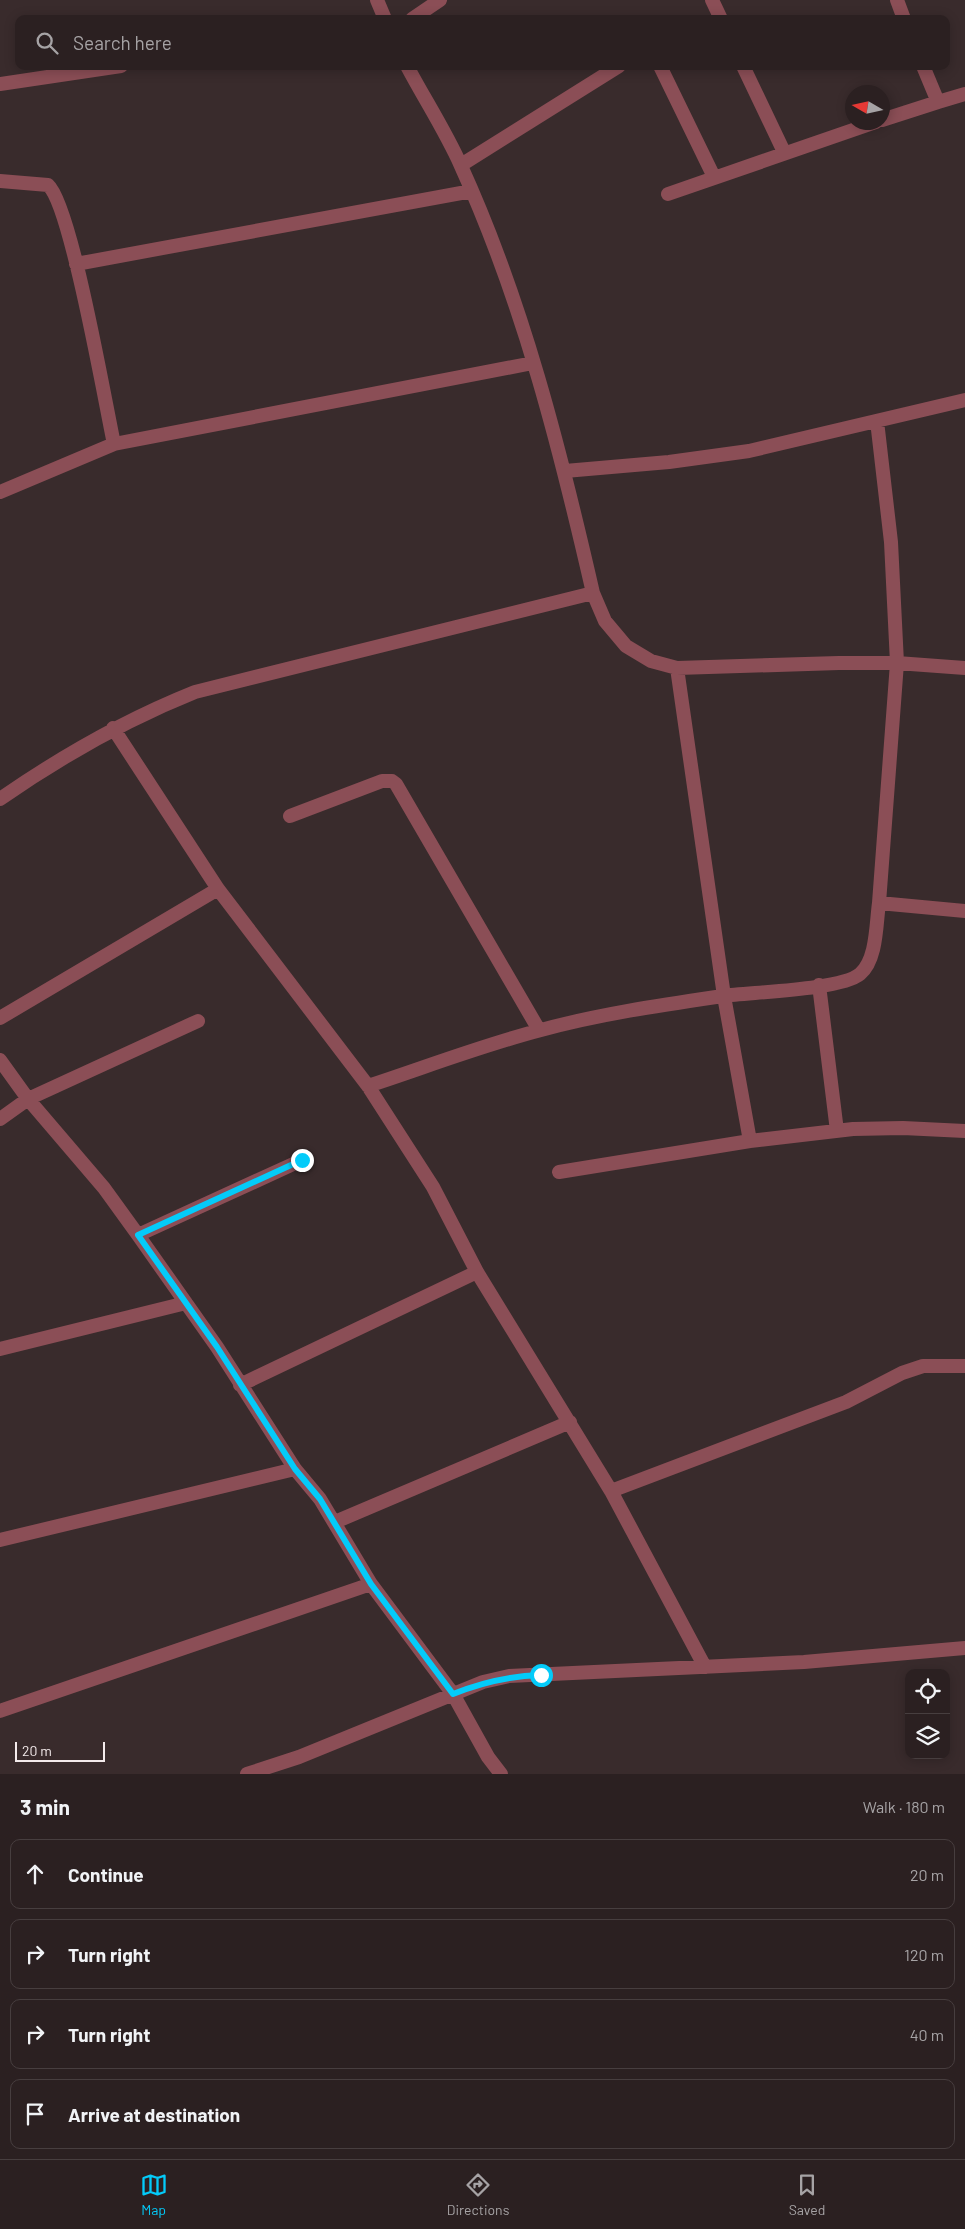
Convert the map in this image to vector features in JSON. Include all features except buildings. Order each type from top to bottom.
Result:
[{"type":"street","points":[[377,0],[383,15]]},
{"type":"street","points":[[418,15],[440,0]]},
{"type":"street","points":[[712,0],[719,15]]},
{"type":"street","points":[[897,0],[903,15]]},
{"type":"street","points":[[0,84],[94,70]]},
{"type":"street","points":[[409,70],[461,165],[498,258],[533,363],[565,471],[593,593],[605,621],[626,646],[651,661],[677,668],[897,663],[965,668]]},
{"type":"street","points":[[461,165],[614,70]]},
{"type":"street","points":[[662,70],[714,178]]},
{"type":"street","points":[[746,70],[784,152]]},
{"type":"street","points":[[925,70],[938,102]]},
{"type":"street","points":[[890,117],[965,94]]},
{"type":"street","points":[[668,194],[851,130]]},
{"type":"street","points":[[0,181],[41,183],[53,190],[76,264],[114,444]]},
{"type":"street","points":[[76,264],[472,191]]},
{"type":"street","points":[[0,492],[114,444],[533,363]]},
{"type":"street","points":[[565,471],[669,462],[748,451],[965,400]]},
{"type":"street","points":[[368,1086],[539,1030],[591,1018],[724,996],[833,985],[860,974],[868,964],[879,903],[897,663],[891,542],[877,421]]},
{"type":"street","points":[[0,799],[48,765],[113,728],[196,692],[593,593]]},
{"type":"street","points":[[677,668],[724,996],[750,1141]]},
{"type":"street","points":[[113,728],[218,889],[368,1086],[433,1187],[477,1272],[611,1491],[705,1667]]},
{"type":"street","points":[[290,816],[382,781],[392,781],[396,784],[539,1030]]},
{"type":"street","points":[[0,1018],[218,889]]},
{"type":"street","points":[[879,903],[965,911]]},
{"type":"street","points":[[819,986],[837,1131]]},
{"type":"street","points":[[0,1119],[28,1099],[198,1021]]},
{"type":"street","points":[[0,1060],[28,1099],[104,1188],[186,1303],[295,1469],[320,1499],[371,1584],[453,1694],[488,1757],[502,1774]]},
{"type":"street","points":[[559,1172],[750,1141],[837,1131],[903,1128],[965,1131]]},
{"type":"street","points":[[138,1235],[302,1160]]},
{"type":"street","points":[[240,1385],[477,1272]]},
{"type":"street","points":[[0,1349],[186,1303]]},
{"type":"street","points":[[611,1491],[846,1402],[902,1373],[923,1366],[965,1366]]},
{"type":"street","points":[[335,1522],[570,1422]]},
{"type":"street","points":[[0,1540],[295,1469]]},
{"type":"street","points":[[0,1711],[371,1584]]},
{"type":"street","points":[[247,1774],[299,1757],[482,1682],[509,1676],[804,1662],[965,1648]]},
{"type":"route","points":[[302,1160],[138,1235],[217,1347],[295,1469],[320,1499],[371,1584],[453,1694],[482,1682],[509,1676],[541,1675]]}]
